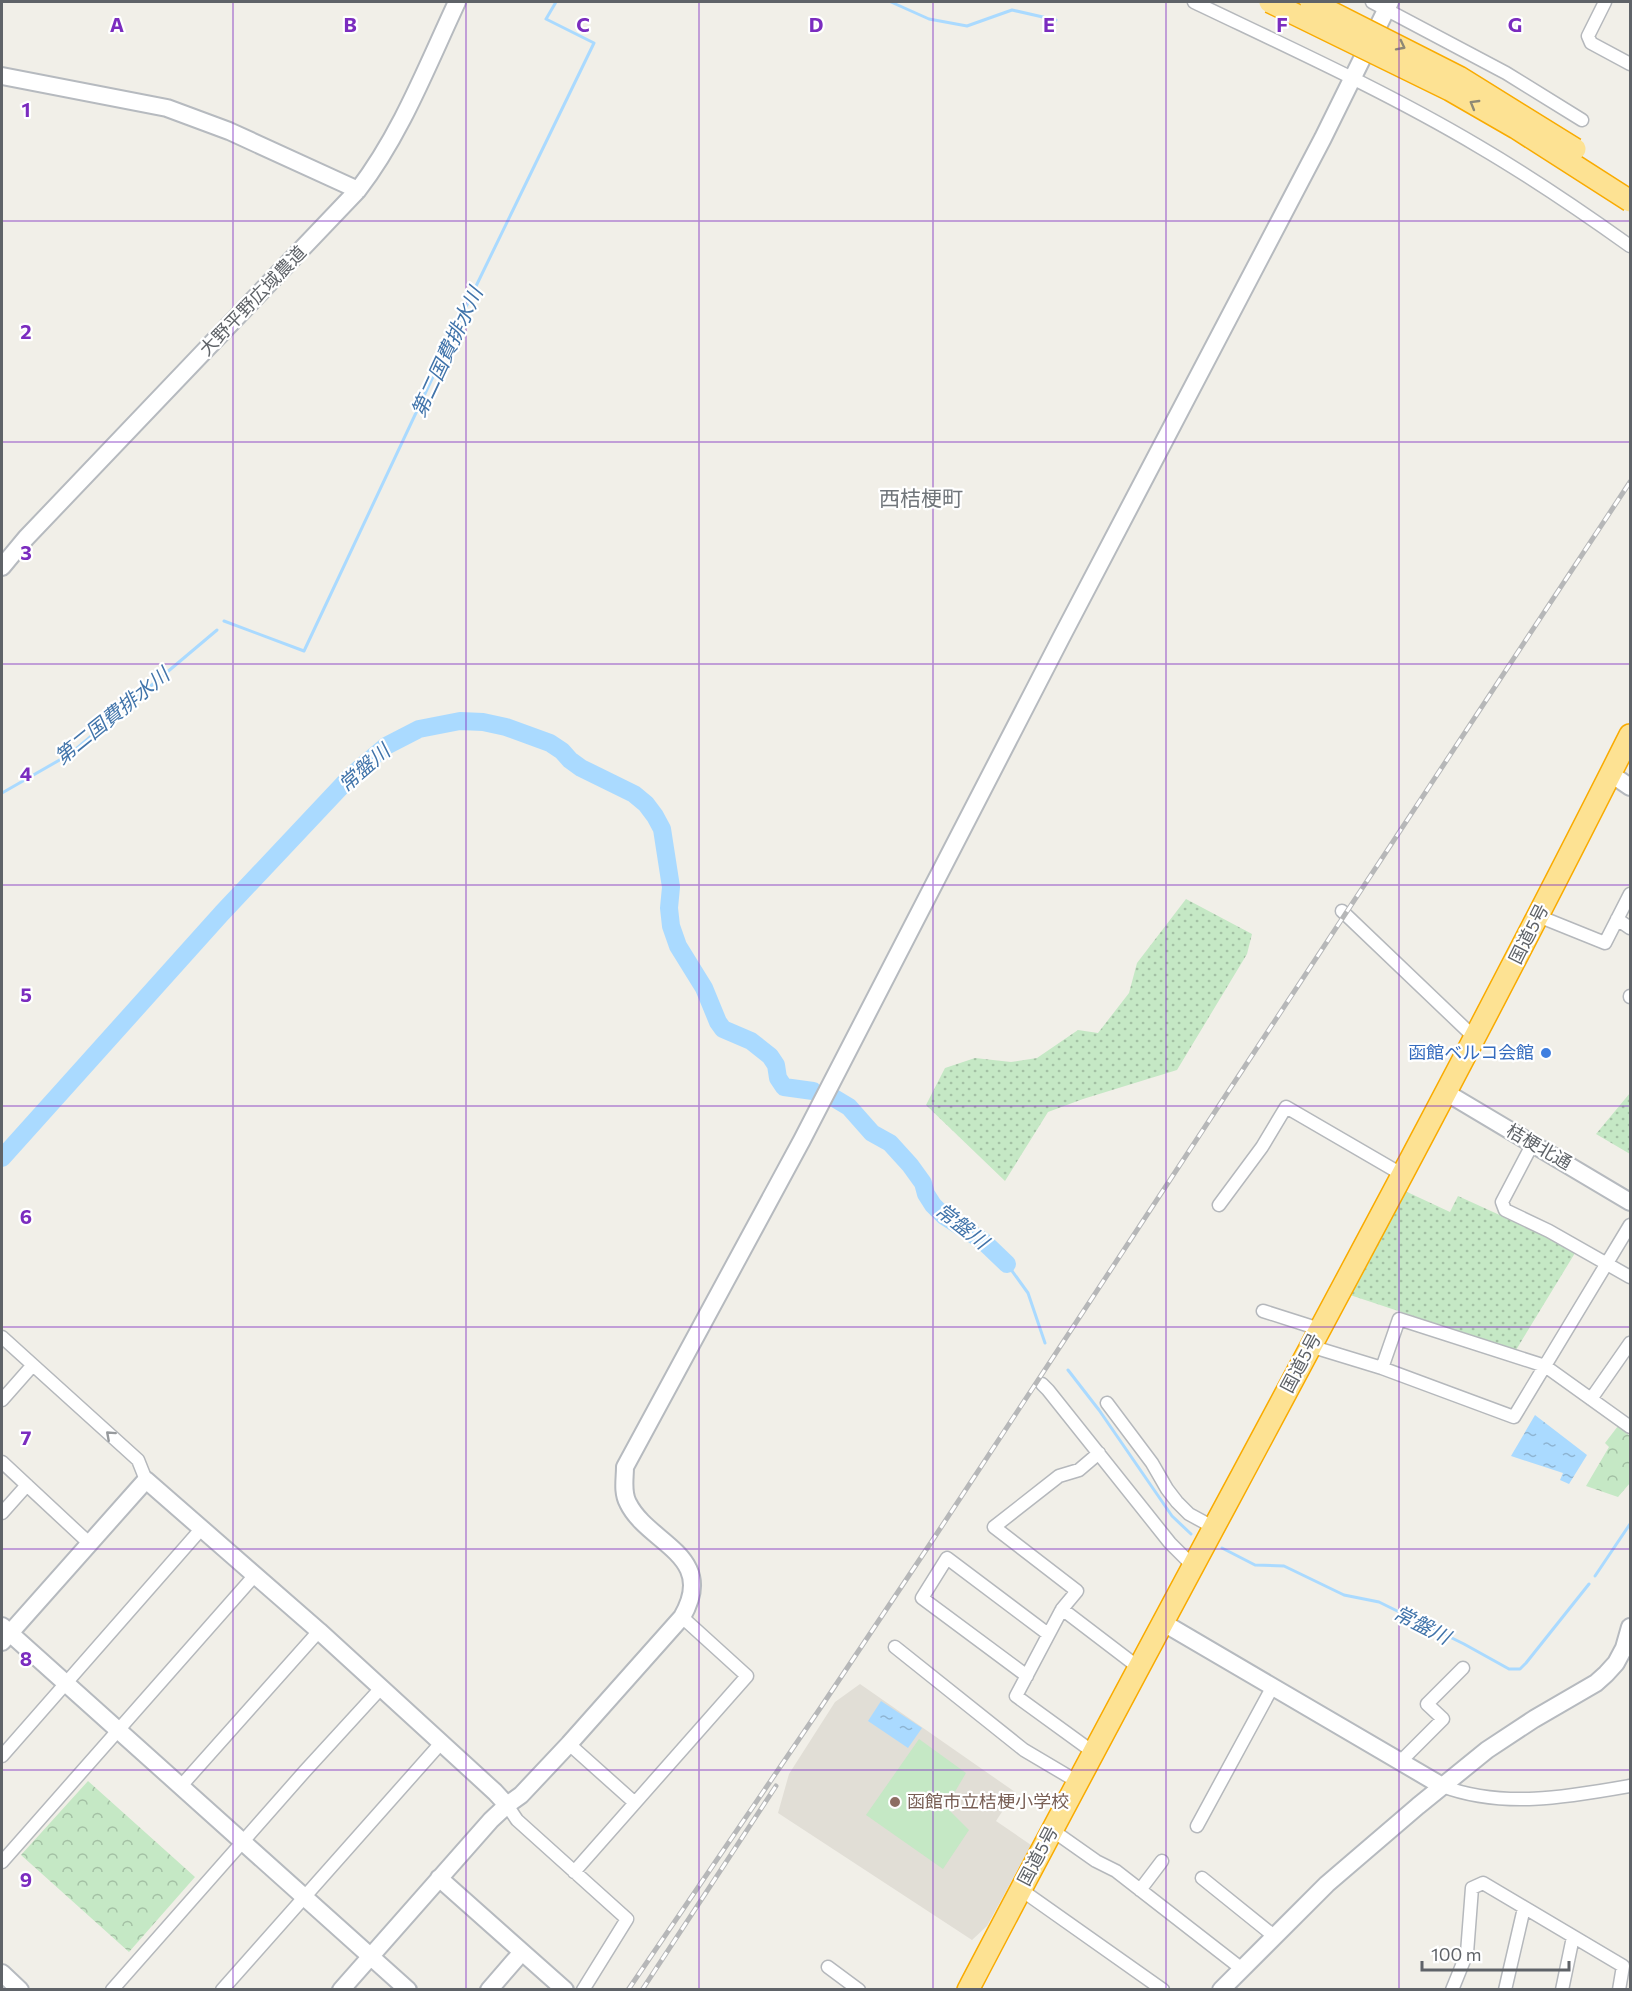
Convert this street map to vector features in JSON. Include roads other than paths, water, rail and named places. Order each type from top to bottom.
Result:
[{"type":"highway","points":[[1270,2],[1450,90],[1516,128],[1630,201]]},
{"type":"highway","points":[[1311,2],[1459,77],[1630,184]]},
{"type":"highway","name":"国道5号","points":[[968,1989],[1162,1622],[1447,1093],[1630,735]]},
{"type":"street","name":"大野平野広域農道","points":[[2,567],[42,521],[358,190],[377,165],[392,139],[457,2]]},
{"type":"street","points":[[1194,2],[1352,77],[1477,145],[1565,200],[1630,246]]},
{"type":"street","points":[[1605,2],[1588,36],[1591,43],[1630,64]]},
{"type":"street","points":[[341,1989],[439,1878],[507,1805],[521,1795],[569,1744],[682,1617],[690,1603],[692,1586],[688,1568],[678,1552],[640,1519],[628,1504],[624,1490],[625,1467],[802,1140],[1352,77],[1383,4],[1506,73],[1582,120]]},
{"type":"street","points":[[2,75],[167,108],[228,131],[358,190]]},
{"type":"street","points":[[1611,774],[1630,787]]},
{"type":"street","points":[[1538,916],[1605,943],[1630,894]]},
{"type":"street","points":[[1342,911],[1474,1038]]},
{"type":"street","points":[[1617,919],[1630,928]]},
{"type":"street","name":"桔梗北通","points":[[1447,1093],[1630,1202]]},
{"type":"street","points":[[1219,1205],[1262,1147],[1286,1107],[1402,1175]]},
{"type":"street","points":[[1533,1143],[1502,1202],[1504,1210],[1549,1231],[1630,1277]]},
{"type":"street","points":[[1263,1311],[1310,1326],[1314,1339],[1382,1368],[1514,1416],[1630,1225]]},
{"type":"street","points":[[1382,1368],[1399,1319],[1545,1366],[1630,1427]]},
{"type":"street","points":[[2,1338],[138,1460],[146,1480],[319,1631],[495,1792],[517,1820],[627,1919],[583,1989]]},
{"type":"street","points":[[1591,1399],[1630,1343]]},
{"type":"street","points":[[2,1400],[32,1366]]},
{"type":"street","points":[[1042,1384],[1170,1543],[1193,1566]]},
{"type":"street","points":[[1107,1403],[1152,1463],[1167,1490],[1177,1502],[1190,1514],[1213,1527]]},
{"type":"street","points":[[1093,1752],[1016,1696],[1062,1609],[1077,1591],[994,1527],[1059,1476],[1079,1470],[1099,1452]]},
{"type":"street","points":[[2,1462],[89,1543]]},
{"type":"street","points":[[146,1480],[4,1633],[67,1683],[408,1989]]},
{"type":"street","points":[[2,1513],[27,1485]]},
{"type":"street","points":[[2,1756],[202,1528]]},
{"type":"street","points":[[1027,1676],[922,1598],[947,1558],[1048,1634]]},
{"type":"street","points":[[2,1862],[255,1575]]},
{"type":"street","points":[[1062,1609],[1138,1667]]},
{"type":"street","points":[[574,1872],[747,1676],[682,1617]]},
{"type":"street","points":[[1162,1622],[1442,1786],[1460,1793],[1525,1800],[1630,1786]]},
{"type":"street","points":[[1221,1989],[1327,1884],[1442,1786],[1510,1734],[1596,1683],[1627,1648],[1630,1627]]},
{"type":"street","points":[[181,1786],[319,1631]]},
{"type":"street","points":[[895,1647],[1024,1750],[1078,1782]]},
{"type":"street","points":[[1401,1761],[1443,1719],[1427,1704],[1463,1668]]},
{"type":"street","points":[[1197,1826],[1273,1686]]},
{"type":"street","points":[[112,1989],[381,1688]]},
{"type":"street","points":[[222,1989],[441,1743]]},
{"type":"street","points":[[569,1744],[634,1803]]},
{"type":"street","points":[[1052,1830],[1096,1862],[1116,1871],[1242,1969]]},
{"type":"street","points":[[1140,1890],[1162,1861]]},
{"type":"street","points":[[439,1878],[565,1989]]},
{"type":"street","points":[[1202,1878],[1274,1936]]},
{"type":"street","points":[[1452,1989],[1467,1953],[1472,1888],[1483,1883],[1623,1966],[1623,1989]]},
{"type":"street","points":[[1020,1889],[1163,1989]]},
{"type":"street","points":[[1505,1989],[1524,1908]]},
{"type":"street","points":[[1562,1989],[1573,1937]]},
{"type":"street","points":[[489,1989],[522,1952]]},
{"type":"street","points":[[828,1967],[859,1989]]},
{"type":"street","points":[[2,1973],[20,1989]]},
{"type":"water","points":[[1535,1415],[1587,1455],[1569,1484],[1560,1480],[1563,1473],[1511,1456]]},
{"type":"water","points":[[881,1701],[922,1728],[908,1748],[868,1721]]},
{"type":"waterway","name":"第二国費排水川","points":[[224,621],[304,651],[462,315],[594,43],[546,19],[556,2]]},
{"type":"waterway","name":"第二国費排水川","points":[[891,2],[929,19],[967,26],[1012,10],[1056,20]]},
{"type":"waterway","name":"第二国費排水川","points":[[2,793],[70,754],[217,630]]},
{"type":"waterway","name":"常盤川","points":[[2,1158],[222,913],[352,775],[386,746],[419,729],[460,721],[483,722],[506,727],[550,743],[581,768],[634,794],[646,804],[662,829],[671,887],[669,908],[671,926],[678,946],[704,988],[718,1022],[723,1029],[751,1041],[770,1056],[784,1087],[813,1091]]},
{"type":"waterway","name":"常盤川","points":[[834,1098],[849,1107],[872,1133],[890,1143],[910,1165],[923,1183],[926,1194],[933,1205],[944,1216],[983,1241],[1007,1264]]},
{"type":"waterway","name":"常盤川","points":[[1007,1264],[1028,1293],[1045,1343]]},
{"type":"waterway","name":"常盤川","points":[[1068,1370],[1099,1410],[1172,1516],[1191,1534]]},
{"type":"waterway","name":"常盤川","points":[[1595,1576],[1630,1524]]},
{"type":"waterway","name":"常盤川","points":[[1222,1548],[1255,1565],[1284,1566],[1344,1595],[1379,1602],[1509,1669],[1520,1669],[1526,1663],[1589,1584]]},
{"type":"railway","points":[[628,1990],[932,1541],[1630,482]]},
{"type":"railway","points":[[642,1990],[776,1786]]},
{"type":"place","name":"函館ベルコ会館","points":[[1546,1053]]},
{"type":"place","name":"函館市立桔梗小学校","points":[[895,1802]]},
{"type":"district","name":"西桔梗町","points":[[921,499]]}]
